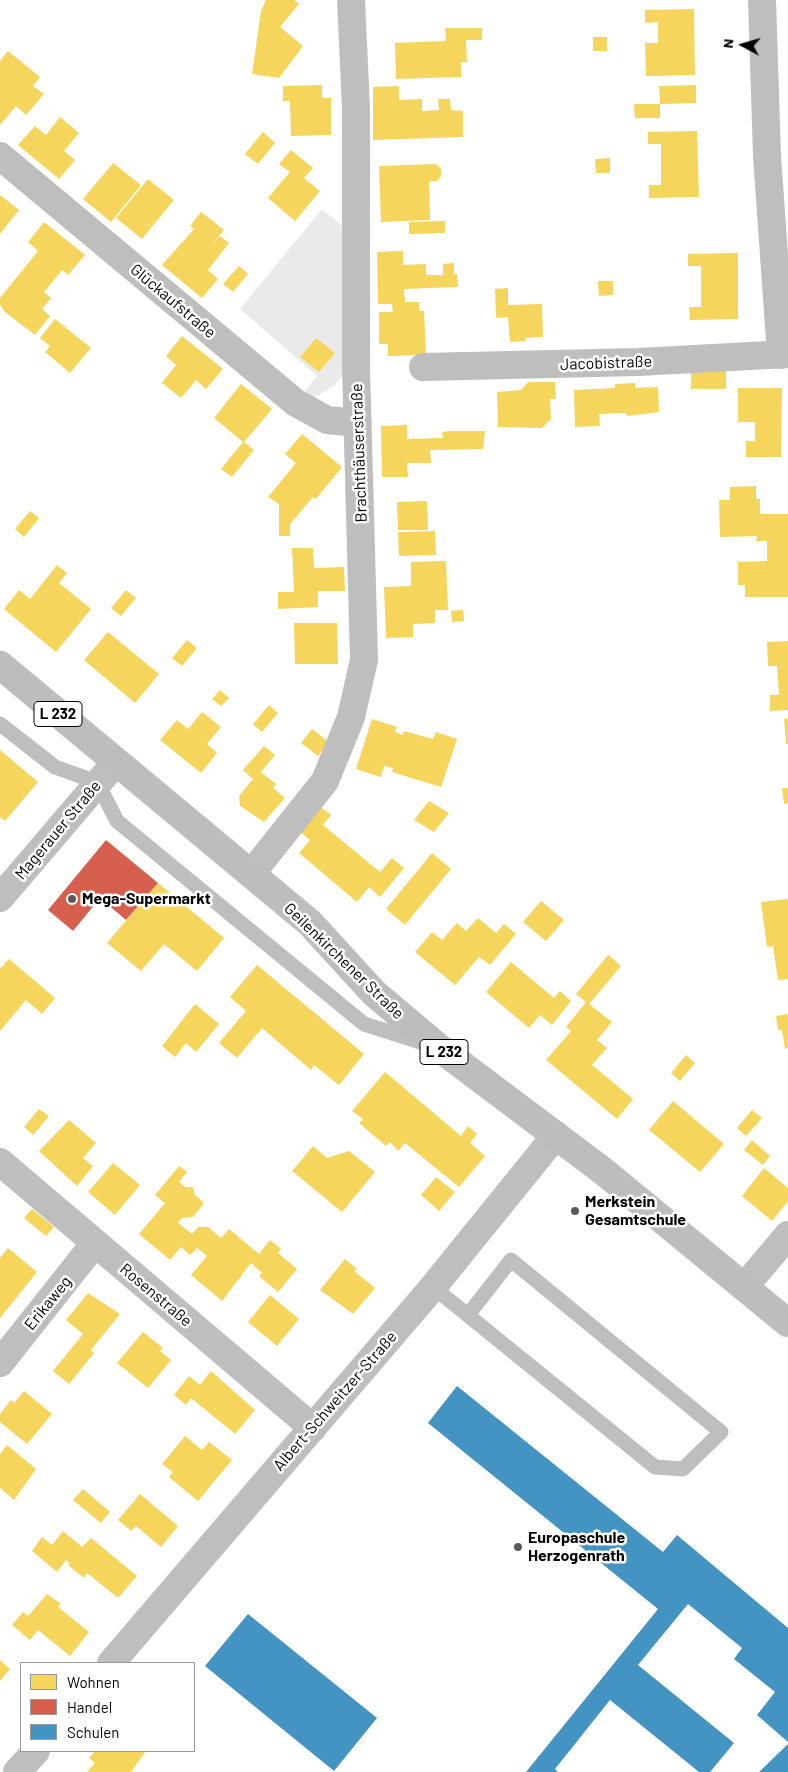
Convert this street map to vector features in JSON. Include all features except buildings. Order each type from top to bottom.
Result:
[{"type":"main road","name":"Geilenkirchener Straße","points":[[0,665],[310,923],[374,993],[438,1048],[556,1135],[745,1286],[788,1323]]},
{"type":"street","name":"Brachthäuserstraße","points":[[250,874],[325,780],[351,717],[364,660],[356,368],[356,108],[351,0]]},
{"type":"street","points":[[762,0],[776,50],[785,355]]},
{"type":"street","name":"Glückaufstraße","points":[[0,156],[296,403],[327,420],[358,423]]},
{"type":"street","name":"Jacobistraße","points":[[423,367],[638,362],[785,355]]},
{"type":"street","name":"Magerauer Straße","points":[[0,898],[116,762]]},
{"type":"street","name":"Albert-Schweitzer-Straße","points":[[112,1662],[433,1287],[556,1135]]},
{"type":"street","name":"Rosenstraße","points":[[0,1162],[312,1428]]},
{"type":"street","points":[[745,1286],[788,1235]]},
{"type":"street","name":"Erikaweg","points":[[0,1363],[95,1243]]},
{"type":"street","points":[[18,1772],[35,1752]]},
{"type":"street","points":[[0,1766],[11,1772]]},
{"type":"lane","points":[[0,724],[55,767],[97,782],[117,821],[364,1024],[438,1048]]},
{"type":"lane","points":[[433,1287],[655,1467],[683,1469],[721,1432],[512,1260],[468,1315]]},
{"type":"shaded area","points":[[322,209],[347,230],[349,367],[335,385],[312,399],[302,395],[317,376],[240,309]]},
{"type":"place","name":"Mega-Supermarkt","points":[[72,899]]},
{"type":"place","name":"Merkstein Gesamtschule","points":[[575,1211]]},
{"type":"place","name":"Europaschule Herzogenrath","points":[[518,1547]]}]
